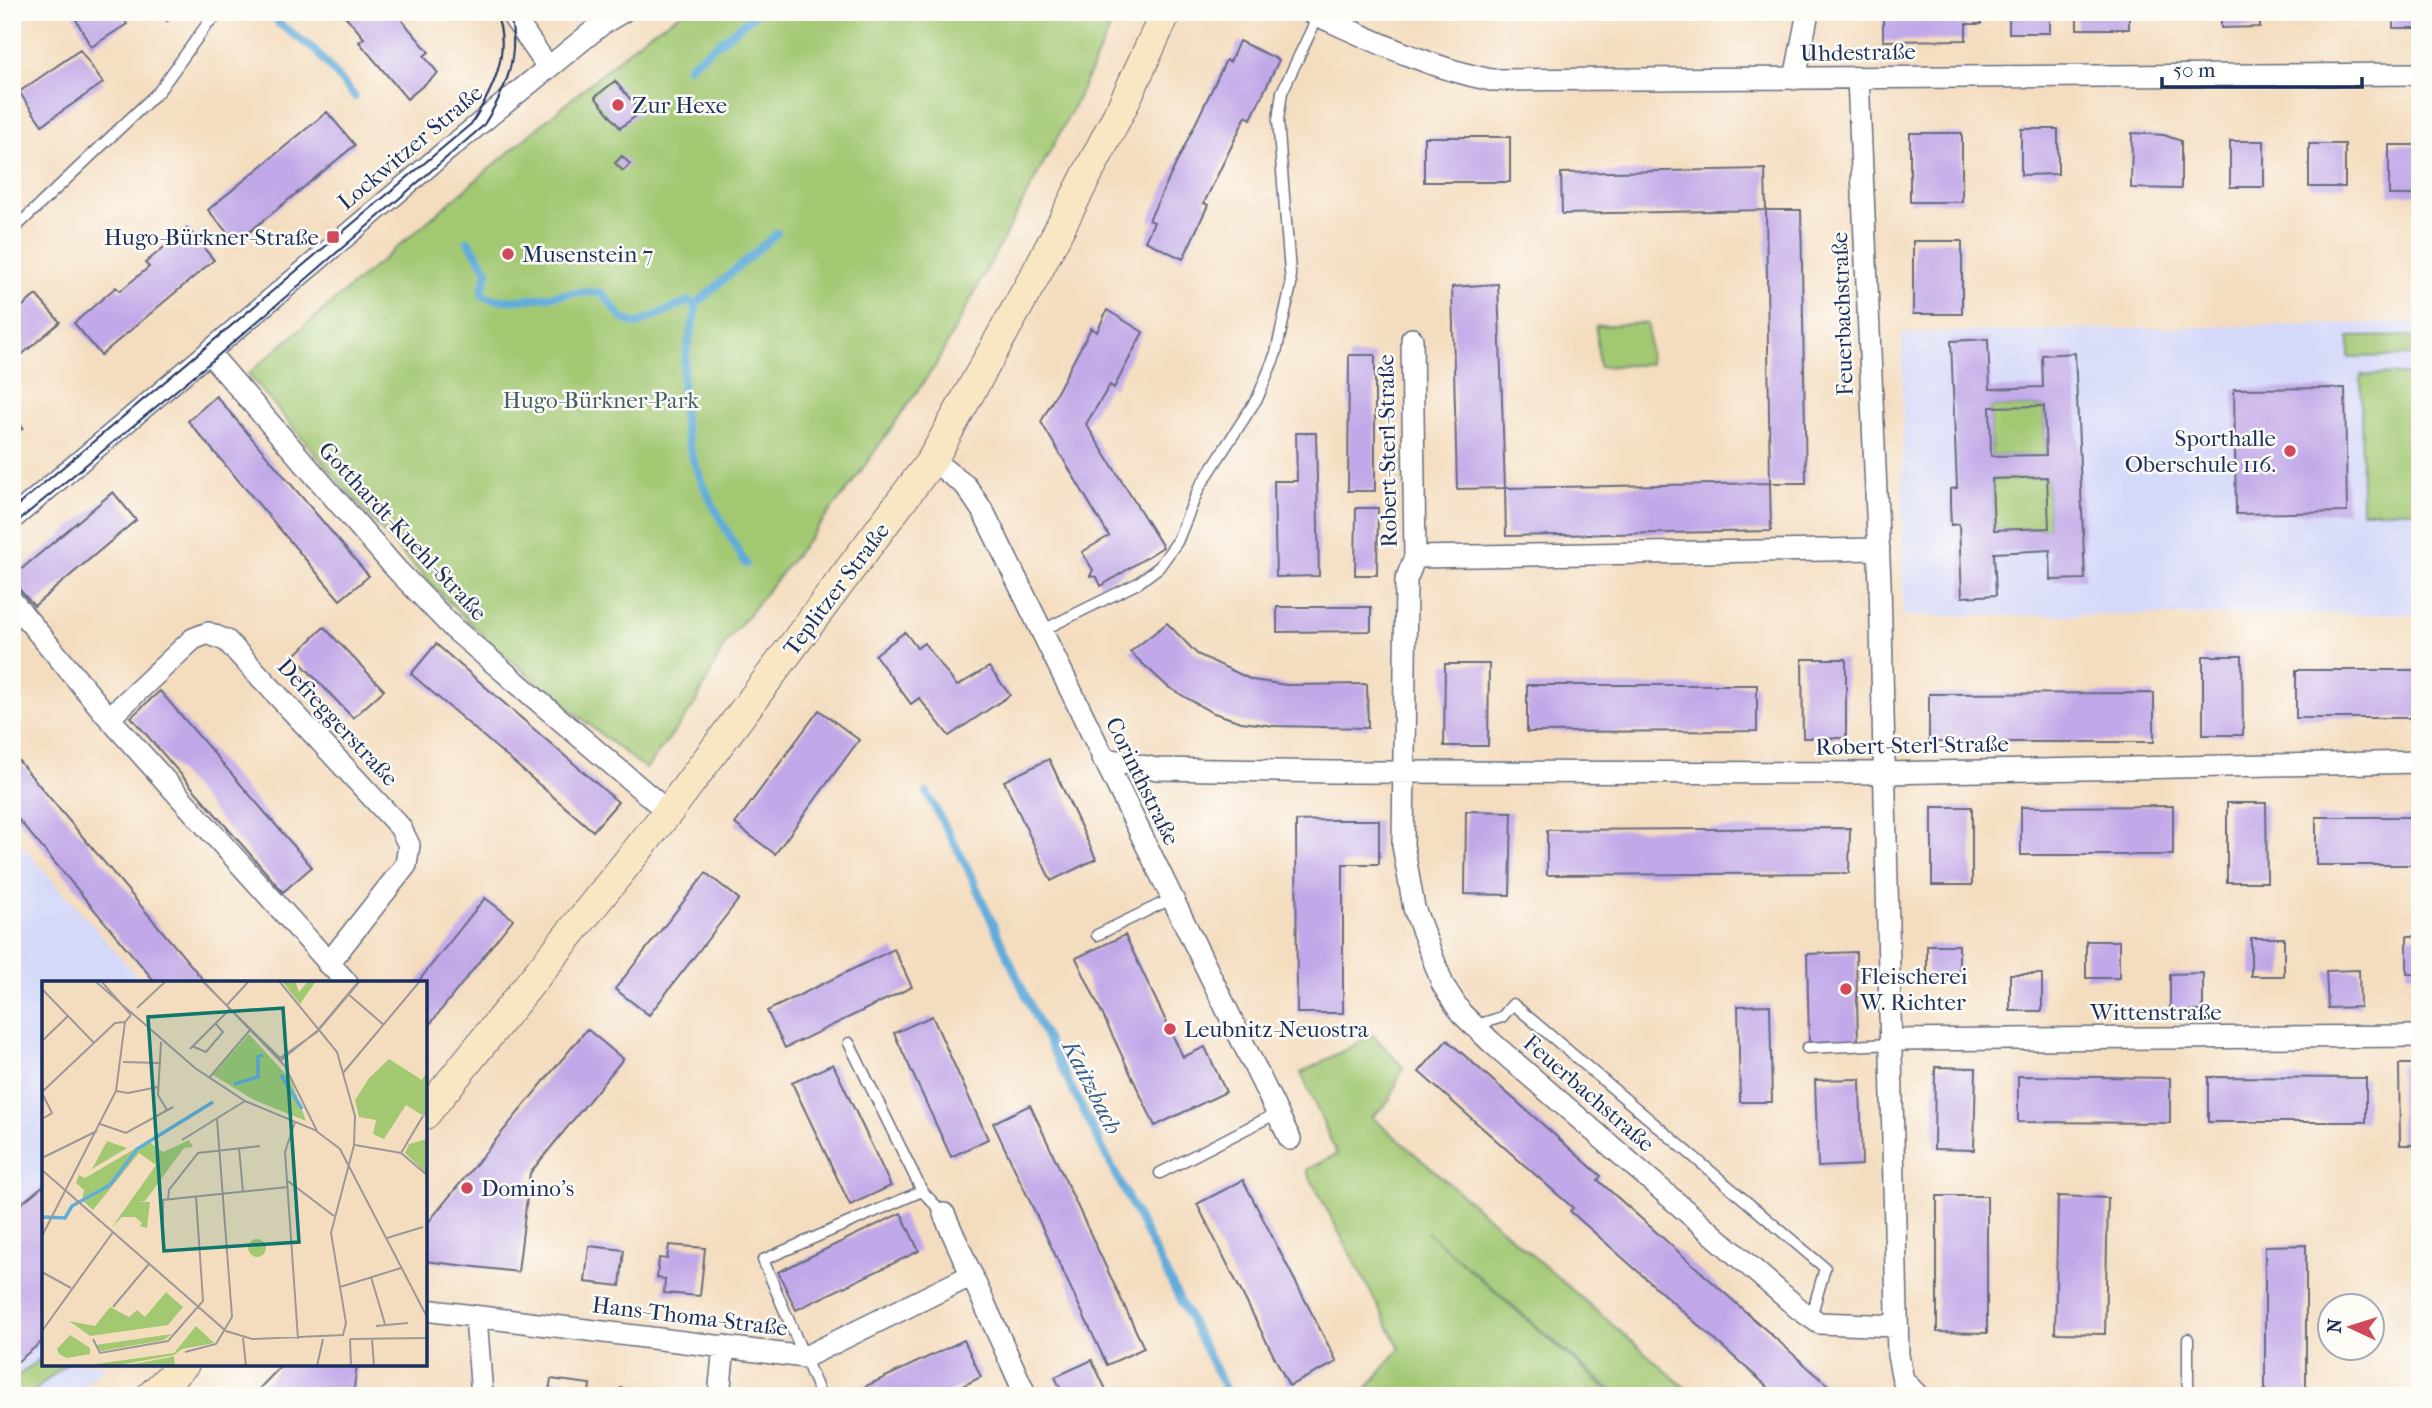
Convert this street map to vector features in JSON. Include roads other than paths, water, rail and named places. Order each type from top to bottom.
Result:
[{"type":"main road","name":"Teplitzer Straße","points":[[427,1112],[668,812],[932,460],[1037,274],[1122,107],[1166,12]]},
{"type":"main road","points":[[151,1396],[182,1366]]},
{"type":"street","points":[[510,12],[548,67]]},
{"type":"street","name":"Lockwitzer Straße","points":[[12,519],[548,67],[622,12]]},
{"type":"street","points":[[1795,79],[1808,12]]},
{"type":"street","name":"Uhdestraße","points":[[1314,14],[1348,19],[1438,68],[1491,80],[2420,74]]},
{"type":"street","name":"Feuerbachstraße","points":[[1858,78],[1879,549],[1897,1326],[1903,1380],[1919,1396]]},
{"type":"street","name":"Robert-Sterl-Straße","points":[[1405,771],[1406,580],[1416,557],[1412,339]]},
{"type":"street","name":"Gotthardt-Kuehl-Straße","points":[[209,352],[396,569],[453,628],[668,812]]},
{"type":"street","name":"Corinthstraße","points":[[932,460],[966,486],[972,495],[1290,1139]]},
{"type":"street","points":[[1416,557],[1879,549]]},
{"type":"street","points":[[12,601],[109,718],[345,981]]},
{"type":"street","name":"Defreggerstraße","points":[[109,718],[193,639],[208,633],[226,641],[400,827],[409,845],[406,865],[328,964]]},
{"type":"street","name":"Robert-Sterl-Straße","points":[[1102,758],[1157,769],[1885,773],[2420,762]]},
{"type":"street","name":"Feuerbachstraße","points":[[1405,771],[1403,845],[1414,908],[1443,985],[1461,1013],[1593,1132],[1819,1323],[1897,1326]]},
{"type":"street","name":"Wittenstraße","points":[[1892,1042],[2420,1036]]},
{"type":"street","points":[[944,1214],[1026,1396]]},
{"type":"street","name":"Hans-Thoma-Straße","points":[[427,1310],[805,1357],[972,1275]]},
{"type":"street","points":[[476,1317],[482,1396]]},
{"type":"street","points":[[719,1396],[724,1346]]},
{"type":"lane","points":[[12,231],[159,91],[208,23],[223,12]]},
{"type":"lane","points":[[1041,631],[1138,583],[1159,567],[1177,542],[1199,488],[1258,397],[1276,353],[1291,285],[1278,120],[1282,92],[1314,14]]},
{"type":"lane","points":[[1097,935],[1171,898]]},
{"type":"lane","points":[[1474,1026],[1502,1017],[1513,1004],[1825,1268],[1811,1317]]},
{"type":"lane","points":[[1807,1048],[1892,1042]]},
{"type":"lane","points":[[849,1043],[922,1191],[944,1214]]},
{"type":"lane","points":[[1160,1173],[1277,1112]]},
{"type":"lane","points":[[821,1396],[763,1261],[922,1191]]},
{"type":"lane","points":[[2188,1339],[2188,1396]]},
{"type":"waterway","points":[[688,67],[758,12]]},
{"type":"waterway","name":"Kaitzbach","points":[[278,23],[315,50],[355,97]]},
{"type":"waterway","points":[[695,305],[777,233]]},
{"type":"waterway","name":"Kaitzbach","points":[[468,241],[488,271],[482,289],[483,296],[511,300],[572,293],[602,293],[623,319],[637,324],[689,301],[695,305],[696,313],[686,351],[682,385],[683,415],[698,473],[746,564]]},
{"type":"waterway","name":"Kaitzbach","points":[[927,793],[967,867],[1034,1014],[1229,1396]]},
{"type":"tram line","points":[[12,510],[471,124],[498,71],[502,41],[495,12]]},
{"type":"tram line","points":[[12,526],[214,359],[483,126],[509,72],[513,43],[509,12]]},
{"type":"place","name":"Zur Hexe","points":[[618,105]]},
{"type":"place","name":"Hugo-Bürkner-Straße","points":[[333,237]]},
{"type":"place","name":"Musenstein 7","points":[[508,254]]},
{"type":"place","name":"Sporthalle Oberschule 116.","points":[[2290,451]]},
{"type":"place","name":"Fleischerei W. Richter","points":[[1846,989]]},
{"type":"place","name":"Leubnitz-Neuostra","points":[[1170,1029]]},
{"type":"place","name":"Domino's","points":[[467,1188]]},
{"type":"park label","name":"Hugo-Bürkner-Park","points":[[601,400]]}]
